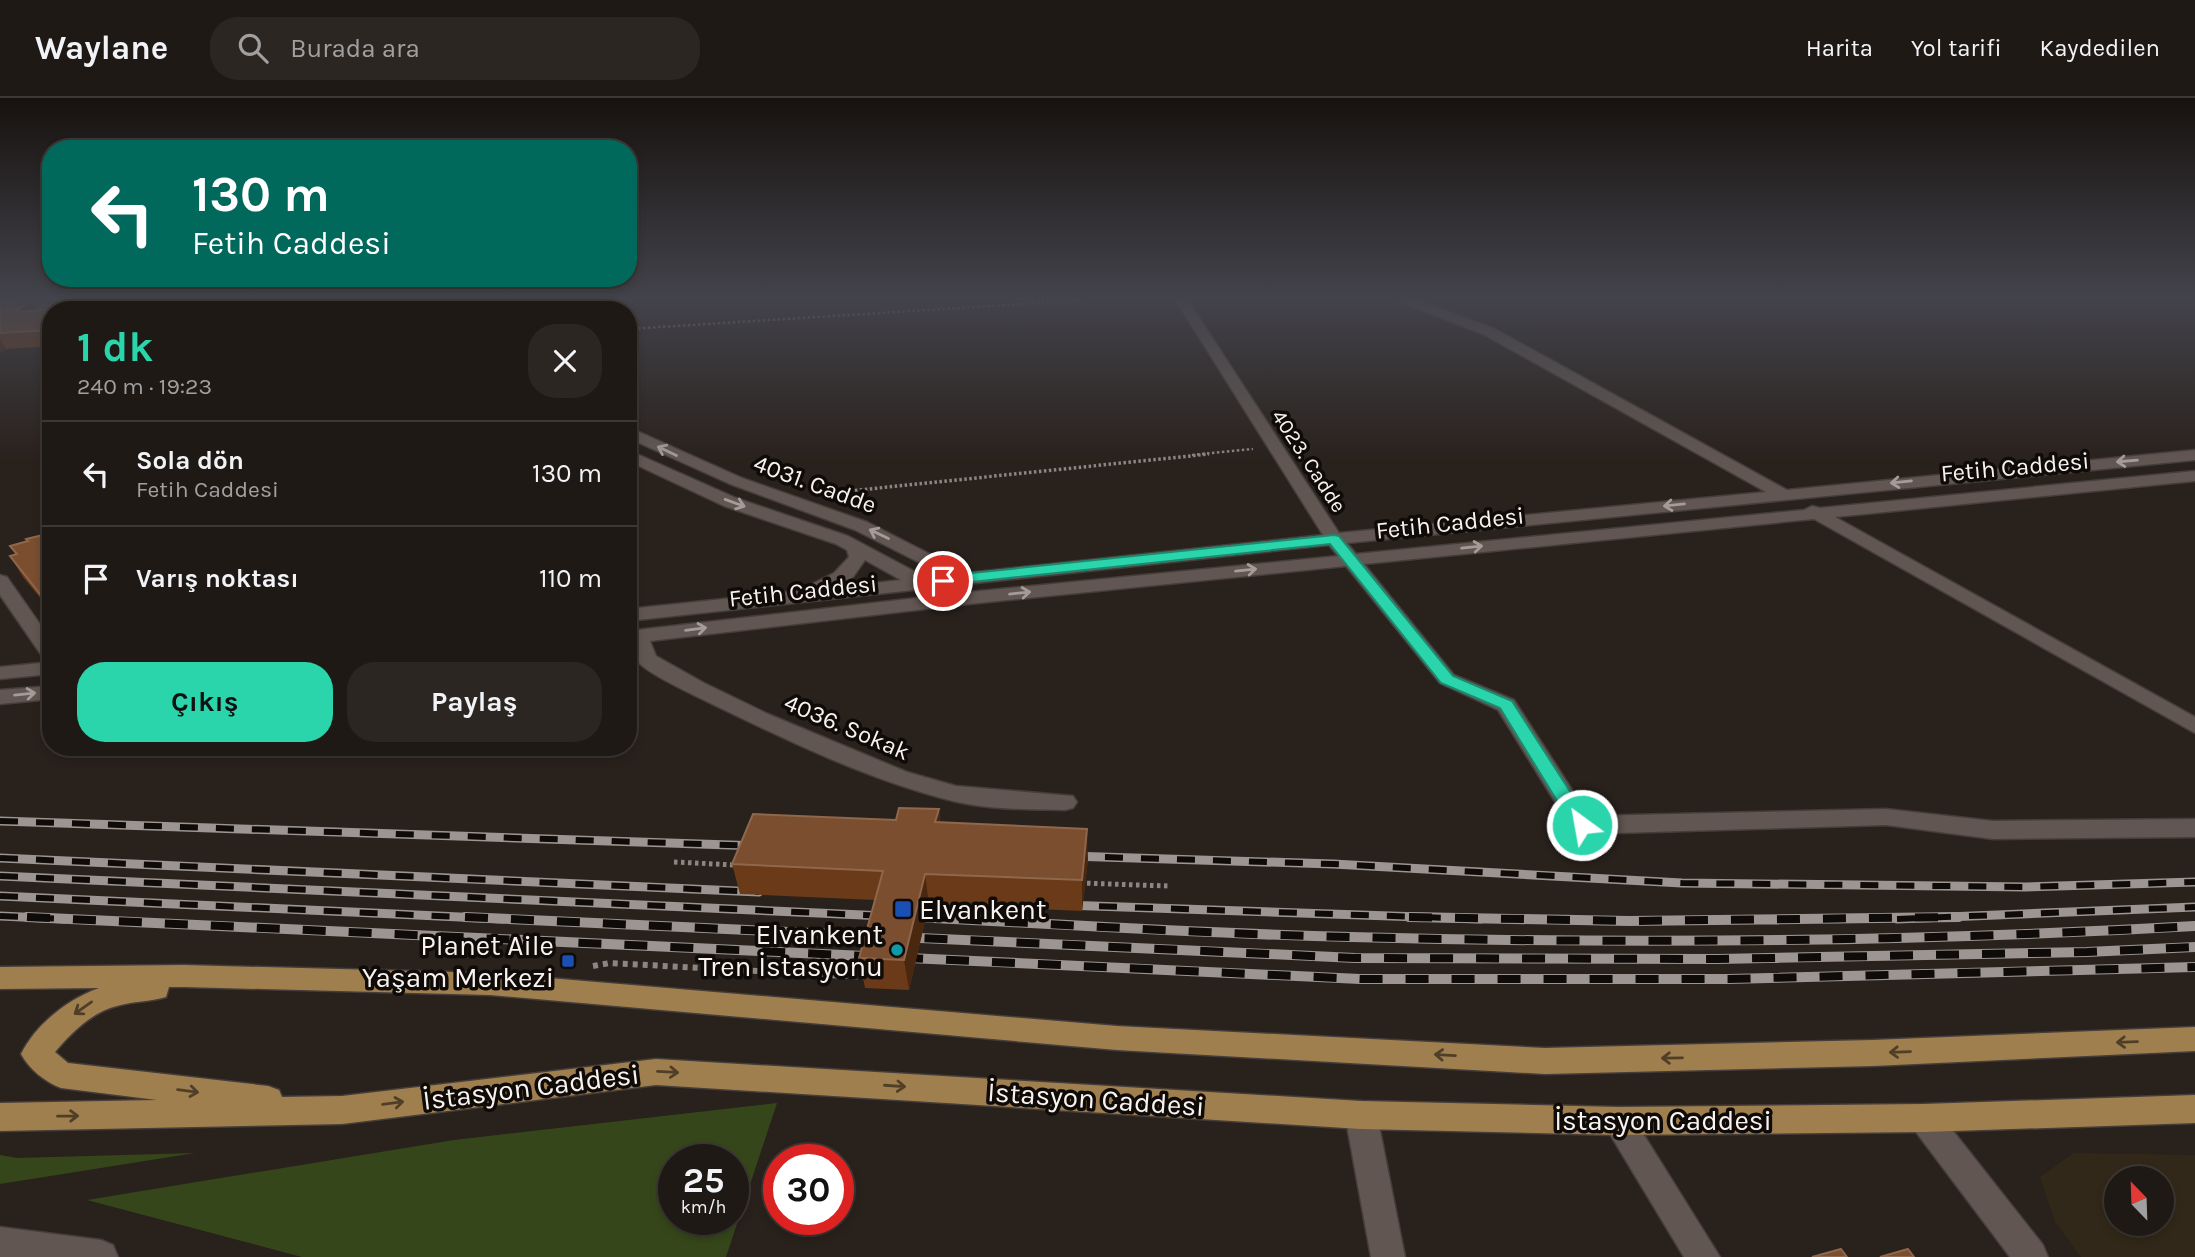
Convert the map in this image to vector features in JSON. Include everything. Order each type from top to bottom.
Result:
[{"type":"main road","points":[[0,978],[184,976],[490,984],[1117,1038],[1545,1061],[1873,1053],[2195,1039]]},
{"type":"main road","points":[[294,979],[135,990],[94,1000],[62,1022],[36,1054],[61,1075],[342,1110]]},
{"type":"main road","name":"İstasyon Caddesi","points":[[0,1117],[342,1110],[656,1072],[1361,1115],[1618,1121],[1924,1118],[2195,1109]]},
{"type":"street","name":"4023. Cadde","points":[[1216,353],[1350,560],[1447,680],[1506,705],[1582,825],[1886,817],[1993,830],[2195,828]]},
{"type":"street","points":[[1528,353],[2195,726]]},
{"type":"street","name":"4031. Cadde","points":[[637,436],[691,462],[791,502],[861,526],[964,578]]},
{"type":"street","name":"Fetih Caddesi","points":[[637,614],[1334,539],[2195,455]]},
{"type":"street","name":"4031. Cadde","points":[[637,459],[730,502],[842,540],[921,583]]},
{"type":"street","name":"Fetih Caddesi","points":[[637,636],[970,598],[2195,476]]},
{"type":"street","name":"4031. Cadde","points":[[795,596],[841,577],[853,567],[858,557],[855,547]]},
{"type":"street","points":[[964,578],[970,598]]},
{"type":"street","points":[[0,580],[42,642]]},
{"type":"street","points":[[921,583],[925,604]]},
{"type":"street","name":"4036. Sokak","points":[[637,641],[648,660],[696,688],[760,719],[899,778],[956,794],[1065,802]]},
{"type":"street","points":[[0,673],[42,669]]},
{"type":"street","points":[[0,696],[42,693]]},
{"type":"street","points":[[1361,1115],[1388,1257]]},
{"type":"street","points":[[1924,1118],[2031,1257]]},
{"type":"street","points":[[1618,1121],[1703,1257]]},
{"type":"street","points":[[0,1244],[101,1257]]},
{"type":"path","points":[[791,502],[804,496],[1275,446]]},
{"type":"path","points":[[674,862],[738,866]]},
{"type":"path","points":[[1074,882],[1168,886]]},
{"type":"path","points":[[758,971],[865,977]]},
{"type":"shaded area","points":[[2074,1153],[2195,1155],[2195,1257],[2081,1257],[2055,1222],[2040,1177]]},
{"type":"green space","points":[[777,1103],[749,1188],[749,1144],[658,1144],[658,1235],[733,1235],[726,1257],[302,1257],[87,1200],[454,1140]]},
{"type":"green space","points":[[195,1153],[0,1184],[0,1155],[17,1158]]},
{"type":"building","points":[[42,535],[42,597],[10,556],[17,554],[10,546],[28,541],[26,539]]},
{"type":"building","points":[[899,808],[939,809],[935,822],[1087,829],[1082,880],[925,874],[904,960],[859,958],[883,871],[732,864],[753,814],[896,820]]},
{"type":"building","points":[[1841,1249],[1847,1257],[1812,1257]]},
{"type":"building","points":[[1908,1249],[1914,1257],[1880,1257]]},
{"type":"railway","points":[[0,821],[761,846]]},
{"type":"railway","points":[[1069,856],[1333,864],[1682,883],[2026,887],[2195,882]]},
{"type":"railway","points":[[0,858],[759,892]]},
{"type":"railway","points":[[0,876],[950,919]]},
{"type":"railway","points":[[0,896],[503,919]]},
{"type":"railway","points":[[1063,905],[1436,917]]},
{"type":"railway","points":[[1941,917],[2195,907]]},
{"type":"railway","points":[[0,916],[65,919]]},
{"type":"railway","points":[[27,917],[1360,979],[1728,979],[2195,967]]},
{"type":"railway","points":[[465,917],[1355,958],[1718,959],[2087,952],[2195,947]]},
{"type":"railway","points":[[913,917],[950,919]]},
{"type":"railway","points":[[1409,917],[1436,917]]},
{"type":"railway","points":[[1436,917],[1629,921],[1941,917]]},
{"type":"railway","points":[[1436,917],[1481,919]]},
{"type":"railway","points":[[1897,919],[1941,917]]},
{"type":"railway","points":[[1941,917],[1959,917]]},
{"type":"railway","points":[[950,919],[1242,934],[1562,940],[1879,938],[2195,926]]},
{"type":"place","name":"Elvankent","points":[[903,909]]},
{"type":"place","name":"Elvankent Tren İstasyonu","points":[[897,950]]},
{"type":"place","name":"Planet Aile Yaşam Merkezi","points":[[568,961]]},
{"type":"route","points":[[943,581],[1334,539],[1447,680],[1506,705],[1582,825]]}]
